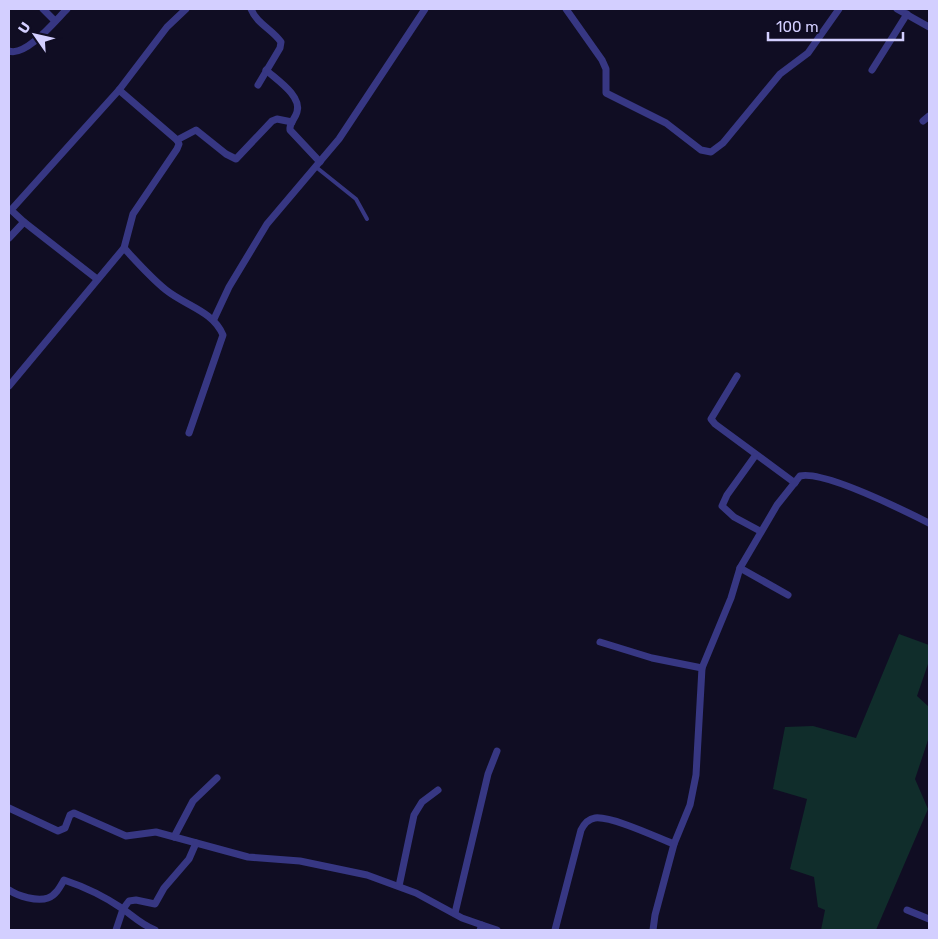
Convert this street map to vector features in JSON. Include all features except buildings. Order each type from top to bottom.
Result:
[{"type":"street","points":[[42,9],[55,20]]},
{"type":"street","points":[[9,51],[14,52],[24,49],[67,9]]},
{"type":"street","points":[[96,279],[11,210],[119,90],[167,27],[186,9]]},
{"type":"street","points":[[250,9],[259,22],[276,34],[281,42],[280,48],[258,85]]},
{"type":"street","points":[[214,319],[229,287],[267,224],[318,165],[371,93],[426,9]]},
{"type":"street","points":[[566,9],[602,60],[606,70],[606,93],[666,124],[701,150],[711,152],[723,143],[774,80],[808,53],[839,9]]},
{"type":"street","points":[[897,9],[929,27]]},
{"type":"street","points":[[872,70],[907,14]]},
{"type":"street","points":[[266,70],[296,99],[298,112],[289,128],[291,133],[318,165]]},
{"type":"street","points":[[9,386],[96,279],[124,248],[127,229],[133,214],[179,144],[177,140],[119,90]]},
{"type":"street","points":[[923,121],[929,116]]},
{"type":"street","points":[[177,140],[196,130],[226,154],[236,159],[272,121],[277,119],[292,122]]},
{"type":"street","points":[[9,238],[24,222]]},
{"type":"street","points":[[124,248],[164,288],[178,299],[214,319],[219,324],[222,341],[189,432]]},
{"type":"street","points":[[737,376],[711,419],[755,456],[795,483]]},
{"type":"street","points":[[755,456],[727,495],[722,506],[734,517],[760,531]]},
{"type":"street","points":[[653,930],[655,915],[674,844],[690,805],[696,775],[702,668],[731,598],[740,568],[777,505],[800,476],[806,474],[832,480],[929,523]]},
{"type":"street","points":[[740,568],[788,594]]},
{"type":"street","points":[[600,642],[652,658],[702,668]]},
{"type":"street","points":[[455,913],[488,774],[497,750]]},
{"type":"street","points":[[174,837],[193,801],[217,778]]},
{"type":"street","points":[[399,886],[414,815],[422,802],[438,790]]},
{"type":"street","points":[[9,808],[58,831],[65,828],[69,817],[74,813],[126,836],[151,832],[254,858],[309,863],[367,875],[399,886],[481,927],[496,930]]},
{"type":"street","points":[[555,930],[581,830],[589,820],[596,818],[612,821],[674,844]]},
{"type":"street","points":[[116,930],[129,901],[136,900],[155,904],[164,888],[189,859],[196,843]]},
{"type":"street","points":[[9,890],[18,896],[47,898],[57,892],[64,880],[88,888],[124,909],[143,926],[155,930]]},
{"type":"street","points":[[907,910],[929,919]]},
{"type":"lane","points":[[318,165],[356,199],[367,219]]},
{"type":"green space","points":[[899,634],[929,645],[929,661],[917,696],[929,707],[929,737],[915,779],[928,809],[876,930],[821,930],[825,910],[818,907],[814,877],[790,869],[807,799],[773,789],[785,727],[813,726],[856,738]]}]
